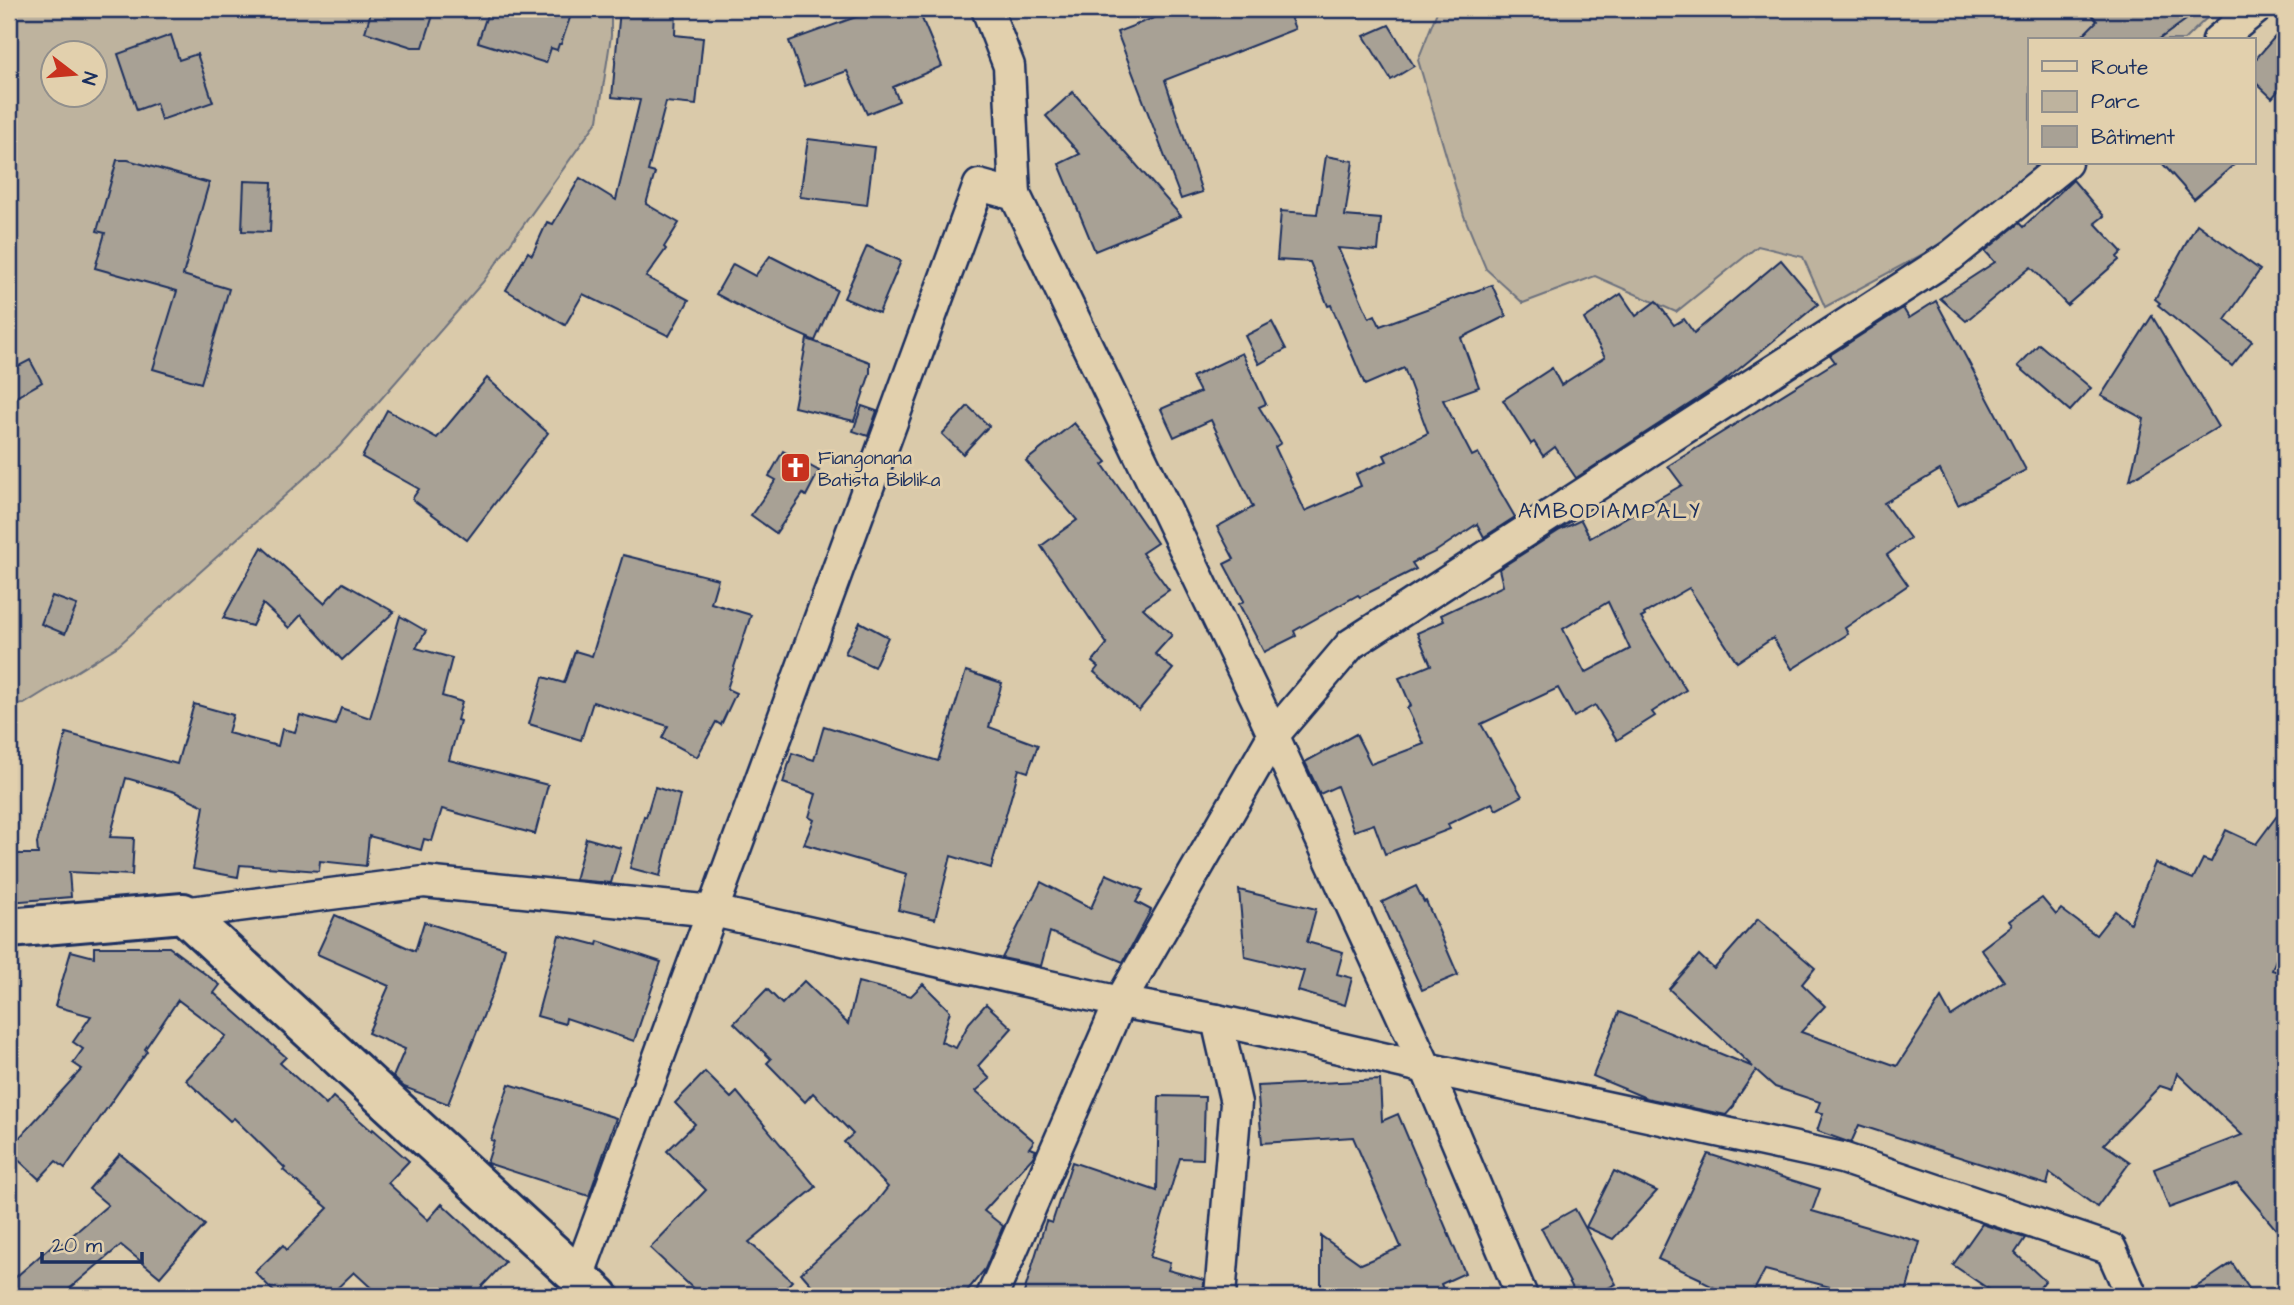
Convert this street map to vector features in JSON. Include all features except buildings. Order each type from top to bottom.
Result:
[{"type":"street","points":[[987,9],[1009,66],[1015,195],[1273,736],[1426,1068],[1522,1296]]},
{"type":"street","points":[[2220,38],[2256,9]]},
{"type":"street","points":[[992,1296],[1120,1002],[1273,736],[1351,644],[1951,256],[2065,164]]},
{"type":"street","points":[[183,913],[589,1286],[713,911],[979,185],[1015,195]]},
{"type":"street","points":[[9,928],[183,913],[424,882],[713,911],[1842,1158],[2111,1249],[2132,1296]]},
{"type":"street","points":[[1217,1020],[1236,1103],[1220,1296]]},
{"type":"green space","points":[[9,9],[611,9],[611,36],[598,120],[483,282],[340,446],[118,646],[24,704],[9,705]]},
{"type":"green space","points":[[1438,9],[2216,9],[2186,38],[2028,38],[2028,164],[2047,164],[1960,234],[1825,307],[1803,257],[1758,246],[1676,312],[1595,276],[1523,303],[1486,269],[1464,216],[1418,60]]},
{"type":"place","name":"Fiangonana Batista Biblika","points":[[795,468]]},
{"type":"district","name":"AMBODIAMPALY","points":[[1610,511]]}]
